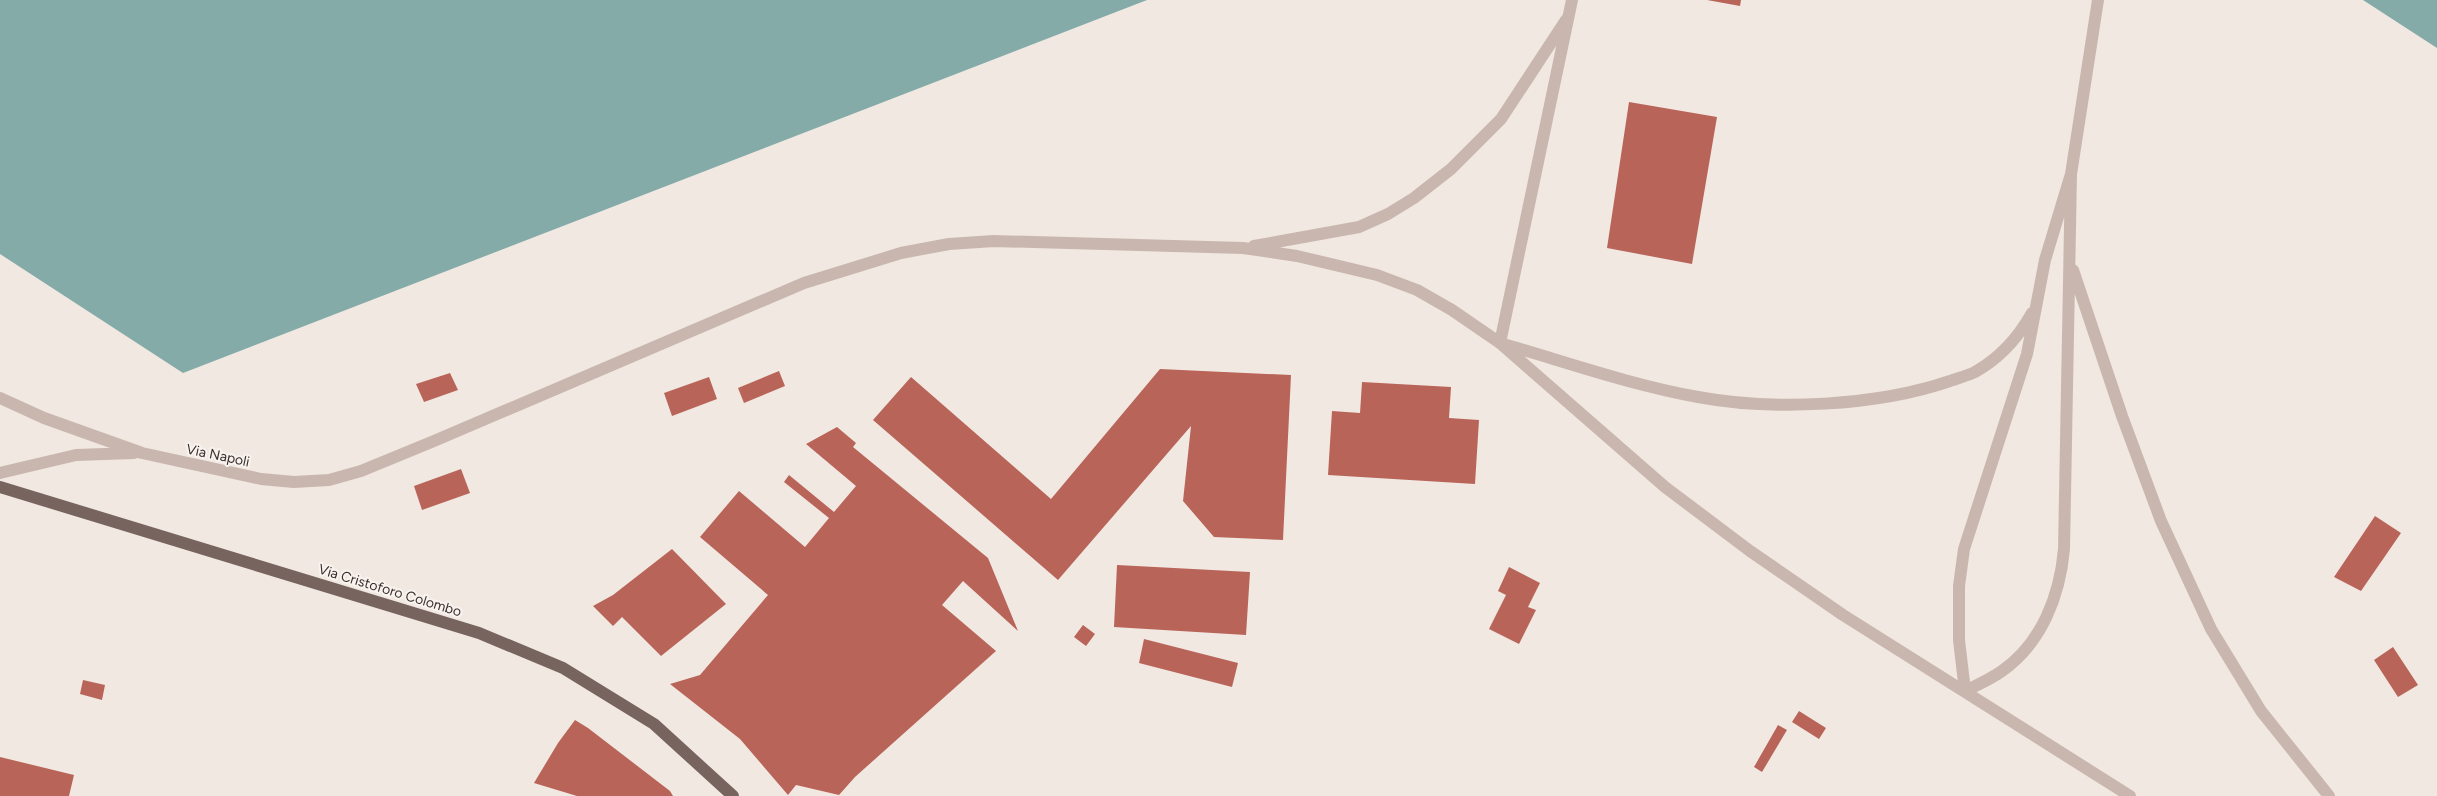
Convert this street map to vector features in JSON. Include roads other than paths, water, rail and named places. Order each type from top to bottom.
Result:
[{"type":"main road","name":"Via Cristoforo Colombo","points":[[0,487],[479,633],[563,668],[654,724],[733,796]]},
{"type":"street","points":[[1500,343],[1572,0]]},
{"type":"street","points":[[1965,692],[1959,640],[1959,586],[1964,549],[2028,354],[2045,260],[2071,174],[2098,0]]},
{"type":"street","points":[[1243,248],[1358,227],[1388,214],[1414,198],[1457,164],[1501,119],[1570,14]]},
{"type":"street","points":[[1965,692],[2002,671],[2022,654],[2041,628],[2062,576],[2071,174]]},
{"type":"street","name":"Via Napoli","points":[[0,398],[44,418],[142,453],[261,479],[294,482],[329,480],[361,471],[434,441],[804,283],[901,253],[950,244],[994,241],[1243,248]]},
{"type":"street","points":[[1243,248],[1335,263],[1377,275],[1417,290],[1452,310],[1500,343],[1665,487],[1704,516],[1843,615],[2130,796]]},
{"type":"street","points":[[2070,262],[2122,416],[2161,521],[2211,629],[2261,712],[2329,796]]},
{"type":"street","points":[[1500,343],[1634,383],[1699,397],[1759,404],[1820,403],[1886,397],[1933,387],[1974,372],[2004,352],[2022,331],[2039,298]]},
{"type":"street","points":[[0,473],[76,455],[142,453]]},
{"type":"water","points":[[0,0],[1147,0],[183,373],[0,254]]},
{"type":"water","points":[[2363,0],[2437,0],[2437,48]]}]
